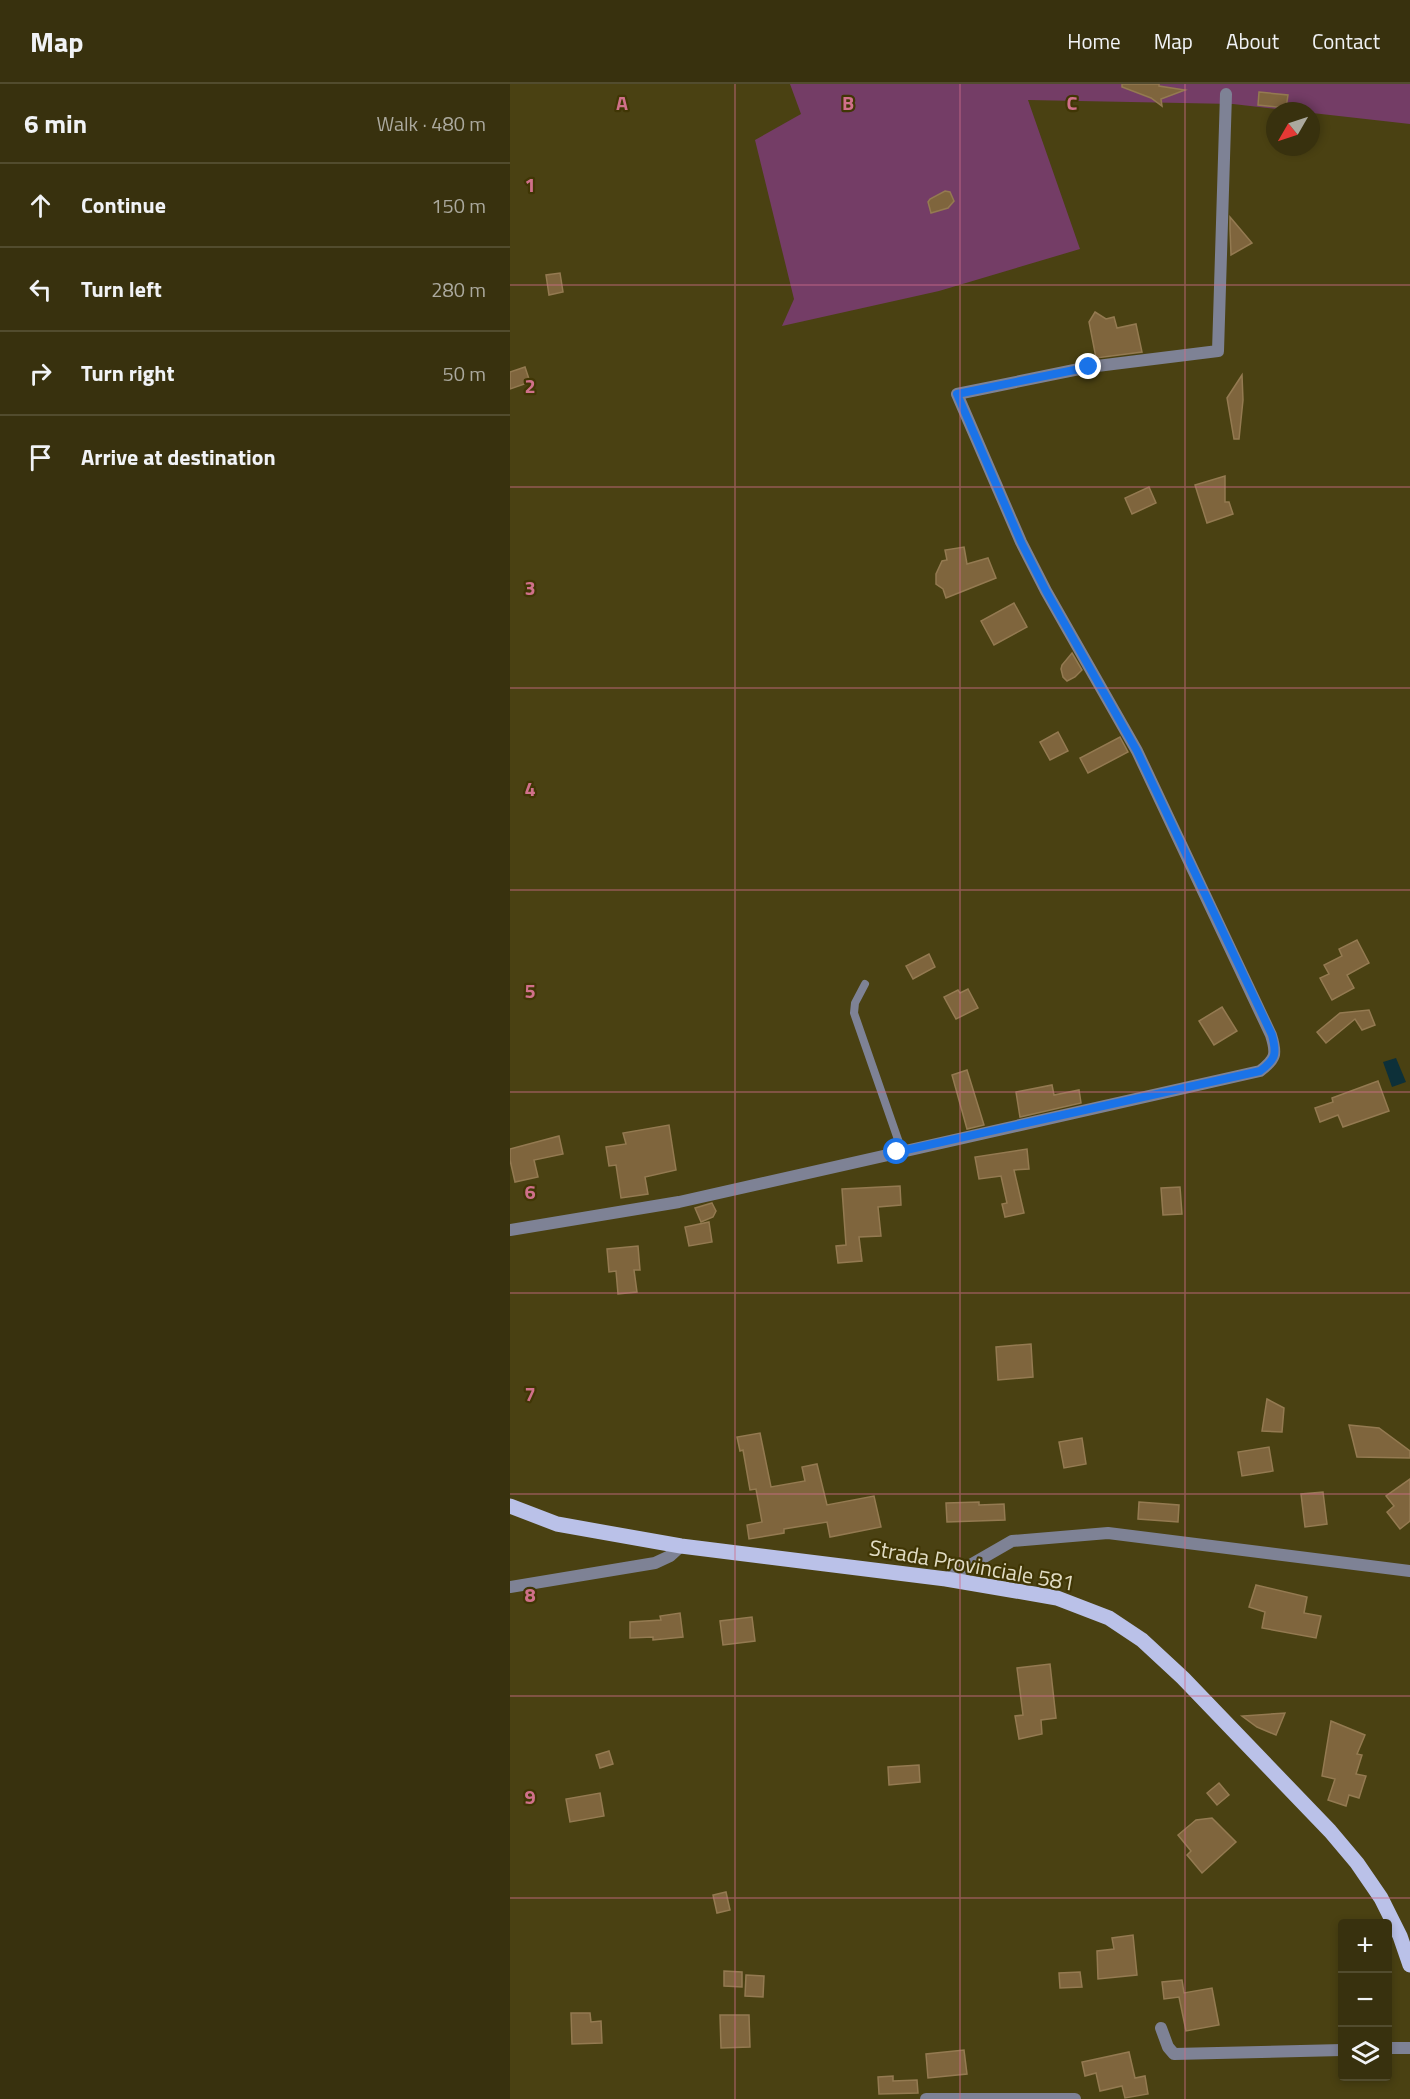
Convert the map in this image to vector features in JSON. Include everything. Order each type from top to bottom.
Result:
[{"type":"main road","name":"Strada Provinciale 581","points":[[510,1506],[557,1524],[681,1546],[946,1578],[1057,1598],[1109,1618],[1142,1640],[1191,1687],[1330,1831],[1357,1863],[1381,1898],[1400,1936],[1410,1965]]},
{"type":"street","points":[[510,1230],[679,1202],[1260,1071],[1271,1062],[1276,1050],[1272,1035],[1137,751],[1046,591],[1021,542],[957,394],[1089,367],[1218,351],[1226,94]]},
{"type":"street","points":[[946,1578],[1012,1541],[1108,1533],[1410,1571]]},
{"type":"street","points":[[510,1587],[655,1563],[670,1556],[681,1546]]},
{"type":"street","points":[[1161,2028],[1168,2047],[1174,2054],[1338,2049]]},
{"type":"street","points":[[1392,2048],[1410,2048]]},
{"type":"street","points":[[926,2099],[1075,2099]]},
{"type":"lane","points":[[865,984],[855,1003],[854,1013],[902,1151]]},
{"type":"shaded area","points":[[790,84],[1410,84],[1410,124],[1320,114],[1320,102],[1266,102],[1266,108],[1233,104],[1028,100],[1080,249],[939,291],[782,326],[794,299],[755,140],[801,114]]},
{"type":"water","points":[[1396,1058],[1406,1082],[1392,1087],[1383,1062]]},
{"type":"building","points":[[1122,84],[1159,84],[1159,86],[1185,90],[1161,99],[1162,106],[1151,98],[1122,87]]},
{"type":"building","points":[[1259,92],[1288,95],[1287,102],[1266,102],[1266,106],[1258,105]]},
{"type":"building","points":[[945,191],[950,192],[954,201],[948,208],[931,213],[928,202]]},
{"type":"building","points":[[1230,217],[1252,243],[1231,255],[1230,229]]},
{"type":"building","points":[[560,273],[563,292],[549,295],[546,275]]},
{"type":"building","points":[[1095,312],[1106,319],[1114,317],[1117,328],[1136,324],[1142,352],[1096,358],[1089,322]]},
{"type":"building","points":[[525,367],[530,382],[510,389],[510,372]]},
{"type":"building","points":[[1242,375],[1243,400],[1239,439],[1234,439],[1227,398]]},
{"type":"building","points":[[1225,476],[1225,502],[1229,502],[1233,514],[1207,523],[1195,485]]},
{"type":"building","points":[[1149,487],[1156,503],[1132,514],[1125,498]]},
{"type":"building","points":[[964,547],[967,564],[988,558],[996,578],[946,598],[943,589],[936,584],[936,574],[942,561],[947,560],[945,550]]},
{"type":"building","points":[[1014,603],[1027,627],[994,645],[981,621]]},
{"type":"building","points":[[1072,653],[1082,670],[1067,681],[1061,669]]},
{"type":"building","points":[[1058,732],[1068,751],[1050,760],[1040,742]]},
{"type":"building","points":[[1120,737],[1128,752],[1088,773],[1080,758]]},
{"type":"building","points":[[1357,940],[1369,963],[1347,975],[1354,988],[1332,1000],[1320,978],[1329,974],[1324,965],[1342,956],[1339,949]]},
{"type":"building","points":[[929,954],[935,967],[913,979],[906,966]]},
{"type":"building","points":[[968,989],[978,1008],[956,1019],[944,997],[958,990],[960,993]]},
{"type":"building","points":[[1222,1007],[1237,1031],[1214,1045],[1199,1021]]},
{"type":"building","points":[[1369,1010],[1375,1025],[1362,1030],[1355,1019],[1326,1043],[1317,1032],[1340,1013]]},
{"type":"building","points":[[967,1070],[984,1125],[967,1129],[952,1075]]},
{"type":"building","points":[[1378,1081],[1389,1111],[1343,1127],[1338,1115],[1320,1122],[1315,1108],[1333,1102],[1332,1098]]},
{"type":"building","points":[[1052,1085],[1054,1095],[1079,1090],[1081,1103],[1020,1117],[1016,1092]]},
{"type":"building","points":[[669,1125],[676,1170],[645,1177],[648,1194],[621,1198],[616,1165],[609,1166],[606,1147],[626,1144],[623,1133]]},
{"type":"building","points":[[559,1136],[563,1154],[534,1160],[538,1177],[515,1182],[510,1149]]},
{"type":"building","points":[[1027,1149],[1029,1169],[1014,1170],[1024,1213],[1005,1217],[1002,1204],[1007,1203],[1001,1176],[979,1179],[975,1157]]},
{"type":"building","points":[[900,1186],[901,1205],[878,1207],[881,1236],[859,1237],[862,1261],[838,1263],[836,1246],[846,1245],[842,1189]]},
{"type":"building","points":[[1180,1187],[1182,1214],[1163,1215],[1161,1188]]},
{"type":"building","points":[[712,1203],[716,1211],[713,1217],[701,1222],[695,1208]]},
{"type":"building","points":[[709,1222],[712,1242],[689,1246],[685,1227]]},
{"type":"building","points":[[638,1246],[640,1270],[634,1270],[637,1292],[618,1294],[616,1271],[609,1272],[607,1249]]},
{"type":"building","points":[[1031,1344],[1033,1377],[998,1380],[996,1347]]},
{"type":"building","points":[[1267,1399],[1284,1408],[1282,1432],[1262,1431]]},
{"type":"building","points":[[1349,1425],[1379,1428],[1410,1451],[1410,1458],[1357,1457]]},
{"type":"building","points":[[760,1433],[771,1487],[805,1481],[802,1467],[817,1464],[827,1505],[874,1496],[881,1527],[830,1537],[827,1522],[784,1529],[784,1533],[749,1539],[747,1525],[762,1522],[756,1489],[750,1490],[743,1450],[740,1451],[737,1437]]},
{"type":"building","points":[[1082,1438],[1086,1464],[1064,1468],[1059,1442]]},
{"type":"building","points":[[1269,1447],[1273,1471],[1242,1476],[1238,1452]]},
{"type":"building","points":[[1410,1479],[1410,1521],[1400,1529],[1387,1512],[1394,1506],[1386,1496]]},
{"type":"building","points":[[1323,1492],[1327,1524],[1305,1527],[1301,1494]]},
{"type":"building","points":[[979,1502],[979,1505],[1004,1504],[1005,1520],[947,1522],[946,1503]]},
{"type":"building","points":[[1139,1502],[1179,1505],[1178,1522],[1138,1519]]},
{"type":"building","points":[[1256,1585],[1307,1597],[1304,1613],[1321,1616],[1316,1638],[1262,1628],[1265,1612],[1249,1607]]},
{"type":"building","points":[[680,1613],[683,1637],[653,1640],[653,1637],[630,1638],[630,1622],[661,1620],[660,1616]]},
{"type":"building","points":[[752,1617],[755,1641],[723,1645],[720,1621]]},
{"type":"building","points":[[1050,1664],[1056,1718],[1041,1720],[1042,1734],[1019,1739],[1015,1716],[1023,1715],[1017,1668]]},
{"type":"building","points":[[1285,1713],[1276,1735],[1257,1727],[1242,1716]]},
{"type":"building","points":[[1331,1721],[1365,1735],[1357,1754],[1362,1755],[1356,1774],[1366,1776],[1359,1798],[1349,1795],[1346,1806],[1328,1800],[1335,1779],[1322,1776]]},
{"type":"building","points":[[609,1751],[613,1764],[600,1768],[596,1755]]},
{"type":"building","points":[[919,1765],[920,1782],[889,1785],[888,1767]]},
{"type":"building","points":[[1219,1783],[1229,1795],[1217,1805],[1207,1793]]},
{"type":"building","points":[[600,1793],[604,1816],[570,1822],[566,1799]]},
{"type":"building","points":[[1212,1818],[1236,1842],[1202,1873],[1187,1855],[1191,1851],[1178,1835],[1196,1820]]},
{"type":"building","points":[[726,1892],[730,1910],[717,1913],[713,1895]]},
{"type":"building","points":[[1133,1935],[1137,1975],[1098,1979],[1097,1951],[1114,1949],[1112,1938]]},
{"type":"building","points":[[724,1971],[742,1972],[742,1987],[724,1986]]},
{"type":"building","points":[[1080,1972],[1082,1987],[1060,1988],[1059,1973]]},
{"type":"building","points":[[746,1975],[764,1976],[763,1997],[745,1996]]},
{"type":"building","points":[[1182,1980],[1184,1993],[1212,1988],[1219,2025],[1186,2031],[1179,1997],[1164,1999],[1162,1982]]},
{"type":"building","points":[[571,2013],[590,2013],[591,2022],[601,2021],[602,2043],[572,2044]]},
{"type":"building","points":[[720,2015],[749,2015],[750,2047],[721,2048]]},
{"type":"building","points":[[964,2050],[967,2074],[928,2078],[926,2054]]},
{"type":"building","points":[[1129,2052],[1135,2078],[1145,2076],[1148,2094],[1125,2098],[1122,2086],[1100,2091],[1096,2073],[1085,2076],[1082,2062]]},
{"type":"building","points":[[893,2076],[893,2081],[917,2080],[918,2093],[879,2094],[878,2077]]},
{"type":"route","points":[[897,1152],[1260,1071],[1271,1062],[1276,1050],[1272,1035],[1137,751],[1046,591],[1021,542],[957,394],[1089,367]]}]
